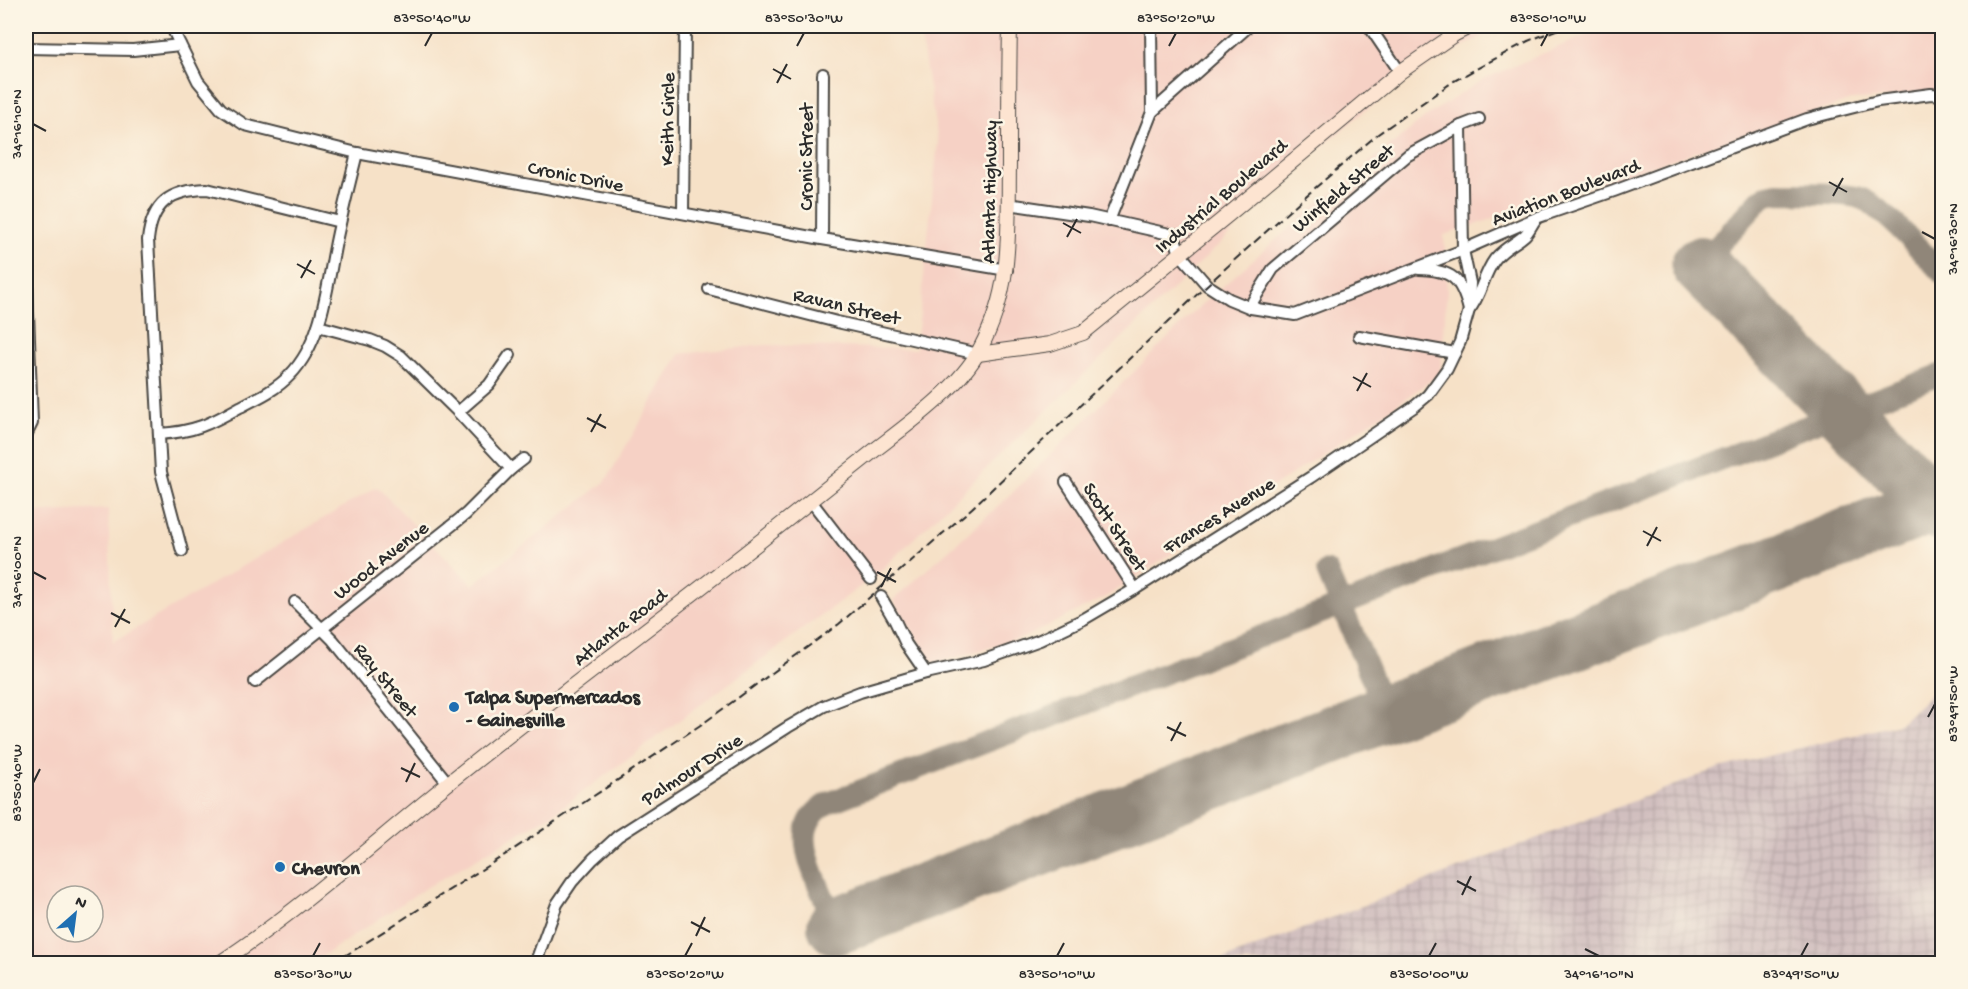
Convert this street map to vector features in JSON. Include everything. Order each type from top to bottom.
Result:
[{"type":"main road","name":"Atlanta Highway","points":[[978,354],[1001,297],[1007,270],[1010,26]]},
{"type":"main road","name":"Industrial Boulevard","points":[[978,354],[1050,344],[1083,333],[1400,72],[1455,34],[1471,26]]},
{"type":"main road","name":"Atlanta Road","points":[[219,963],[284,916],[448,783],[908,424],[956,382],[978,354]]},
{"type":"street","name":"Cronic Drive","points":[[171,26],[198,81],[221,109],[245,125],[357,153],[822,239],[1007,270]]},
{"type":"street","name":"Keith Circle","points":[[683,213],[685,26]]},
{"type":"street","points":[[1008,204],[1109,221],[1152,112],[1151,26]]},
{"type":"street","points":[[1152,112],[1249,26]]},
{"type":"street","points":[[1369,26],[1400,72]]},
{"type":"street","points":[[26,48],[133,50],[180,45]]},
{"type":"street","name":"Cronic Street","points":[[822,239],[824,74]]},
{"type":"street","name":"Aviation Boulevard","points":[[1109,221],[1174,235],[1180,254],[1207,285],[1228,299],[1251,308],[1295,315],[1463,250],[1536,218],[1807,119],[1878,101],[1932,94],[1942,95]]},
{"type":"street","name":"Winfield Street","points":[[1251,308],[1252,302],[1274,269],[1408,155],[1461,126],[1479,119]]},
{"type":"street","name":"Frances Avenue","points":[[927,673],[984,660],[1041,640],[1084,619],[1311,477],[1407,413],[1428,394],[1447,369],[1455,353],[1469,310],[1470,283],[1463,250],[1461,126]]},
{"type":"street","points":[[159,434],[193,430],[213,423],[274,389],[290,376],[301,362],[318,326],[357,153]]},
{"type":"street","points":[[182,551],[160,472],[148,240],[150,222],[159,206],[173,196],[189,189],[207,189],[340,222]]},
{"type":"street","name":"Frances Avenue","points":[[1469,310],[1475,303],[1485,275],[1494,260],[1508,246],[1526,234],[1536,218]]},
{"type":"street","points":[[26,256],[32,423],[26,435]]},
{"type":"street","points":[[1413,269],[1443,271],[1455,278],[1461,285],[1469,310]]},
{"type":"street","name":"Ravan Street","points":[[709,289],[837,322],[978,354]]},
{"type":"street","points":[[318,326],[370,340],[401,356],[511,469]]},
{"type":"street","points":[[1359,336],[1455,353]]},
{"type":"street","points":[[458,412],[489,385],[510,355]]},
{"type":"street","name":"Wood Avenue","points":[[255,682],[466,514],[524,459]]},
{"type":"street","name":"Scott Street","points":[[1066,482],[1135,589]]},
{"type":"street","points":[[811,501],[871,579]]},
{"type":"street","points":[[881,597],[906,644],[927,673]]},
{"type":"street","name":"Ray Street","points":[[295,602],[321,628],[448,783]]},
{"type":"street","name":"Palmour Drive","points":[[535,963],[557,904],[572,882],[618,836],[788,726],[824,706],[860,692],[927,673]]},
{"type":"shaded area","points":[[919,26],[1500,26],[1427,67],[1363,112],[1312,155],[877,574],[553,814],[424,889],[312,963],[26,963],[26,513],[108,509],[113,642],[377,487],[473,585],[605,482],[680,354],[765,345],[916,349],[938,142]]},
{"type":"shaded area","points":[[1607,26],[1942,26],[1942,96],[1852,100],[1444,235],[1447,291],[1440,374],[1106,597],[1023,638],[933,664],[893,600],[1007,498],[1199,307],[1303,216],[1431,113],[1484,79]]},
{"type":"shaded area","points":[[1942,684],[1942,963],[1214,963],[1719,768],[1899,724]]},
{"type":"taxiway","points":[[1700,265],[1767,195],[1777,193],[1820,194],[1852,196],[1869,202],[1902,231],[1942,273]]},
{"type":"taxiway","points":[[836,926],[810,864],[806,838],[812,816],[828,803],[1942,374]]},
{"type":"taxiway","points":[[1327,571],[1386,713]]},
{"type":"runway","points":[[1700,265],[1942,512]]},
{"type":"runway","points":[[836,926],[1942,501]]},
{"type":"railway","points":[[332,964],[511,851],[705,722],[839,624],[972,508],[1207,285],[1378,134],[1454,81],[1528,41],[1566,26]]},
{"type":"place","name":"Talpa Supermercados - Gainesville","points":[[454,707]]},
{"type":"place","name":"Chevron","points":[[280,867]]}]
